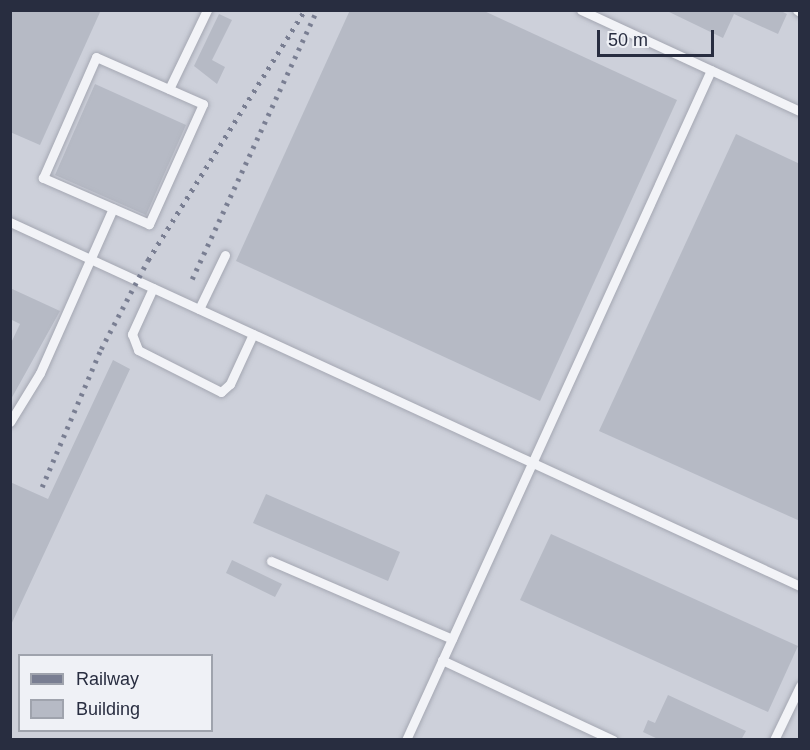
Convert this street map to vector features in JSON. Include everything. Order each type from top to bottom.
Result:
[{"type":"lane","points":[[169,89],[207,10]]},
{"type":"lane","points":[[581,10],[800,111]]},
{"type":"lane","points":[[604,21],[609,10]]},
{"type":"lane","points":[[96,57],[203,104],[149,224],[114,208],[43,178],[96,57]]},
{"type":"lane","points":[[406,740],[711,70]]},
{"type":"lane","points":[[10,422],[40,374],[114,208]]},
{"type":"lane","points":[[10,222],[800,586]]},
{"type":"lane","points":[[199,309],[225,255]]},
{"type":"lane","points":[[153,288],[133,342],[146,357],[212,387],[228,388],[253,334]]},
{"type":"lane","points":[[271,561],[452,639]]},
{"type":"lane","points":[[442,660],[613,740]]},
{"type":"lane","points":[[774,740],[800,686]]},
{"type":"shaded area","points":[[10,11],[799,11],[799,739],[11,739]]},
{"type":"building","points":[[10,10],[101,10],[40,145],[10,132]]},
{"type":"building","points":[[350,10],[482,10],[677,100],[540,401],[236,261]]},
{"type":"building","points":[[665,10],[779,10],[787,14],[778,34],[734,14],[723,38]]},
{"type":"building","points":[[219,14],[232,20],[212,60],[225,67],[217,84],[194,66]]},
{"type":"building","points":[[95,84],[186,125],[146,215],[55,175]]},
{"type":"building","points":[[736,134],[800,164],[800,521],[599,431]]},
{"type":"building","points":[[10,288],[60,311],[10,401],[10,345],[20,324],[10,319]]},
{"type":"building","points":[[113,360],[130,369],[10,627],[10,482],[48,499]]},
{"type":"building","points":[[266,494],[400,552],[388,581],[253,523]]},
{"type":"building","points":[[551,534],[798,646],[768,712],[520,600]]},
{"type":"building","points":[[232,560],[282,584],[275,597],[226,573]]},
{"type":"building","points":[[668,695],[746,731],[741,740],[660,740],[643,732],[648,720],[655,723]]},
{"type":"railway","points":[[42,487],[101,349],[148,260],[305,10]]},
{"type":"railway","points":[[192,279],[317,10]]}]
